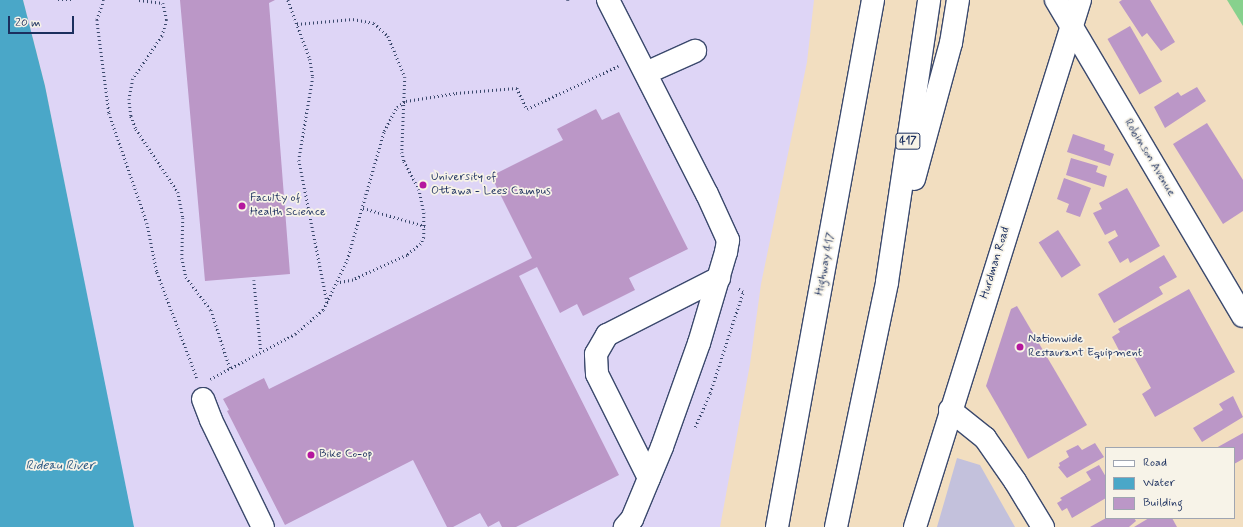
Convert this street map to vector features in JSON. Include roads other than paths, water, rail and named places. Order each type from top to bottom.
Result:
[{"type":"main road","points":[[608,0],[646,73],[728,240],[719,278],[699,343],[649,478],[632,519],[625,527]]},
{"type":"main road","name":"Highway 417","points":[[777,527],[873,0]]},
{"type":"main road","name":"417","points":[[836,527],[887,282],[929,0]]},
{"type":"main road","points":[[887,282],[951,43],[958,0]]},
{"type":"main road","name":"Robinson Avenue","points":[[1056,0],[1070,27],[1243,316]]},
{"type":"main road","name":"Hurdman Road","points":[[915,527],[950,410],[1070,27],[1080,0]]},
{"type":"main road","points":[[646,73],[695,51]]},
{"type":"main road","points":[[649,478],[597,374],[596,354],[607,335],[719,278]]},
{"type":"main road","points":[[201,392],[210,420],[263,527]]},
{"type":"main road","points":[[950,410],[985,438],[1015,481],[1043,527]]},
{"type":"water","name":"Rideau River","points":[[0,0],[23,0],[45,86],[134,527],[0,527]]},
{"type":"place","name":"University of Ottawa - Lees Campus","points":[[423,185]]},
{"type":"place","name":"Faculty of Health Science","points":[[242,206]]},
{"type":"place","name":"Nationwide Restaurant Equipment","points":[[1020,347]]},
{"type":"place","name":"Bike Co-op","points":[[311,455]]}]
